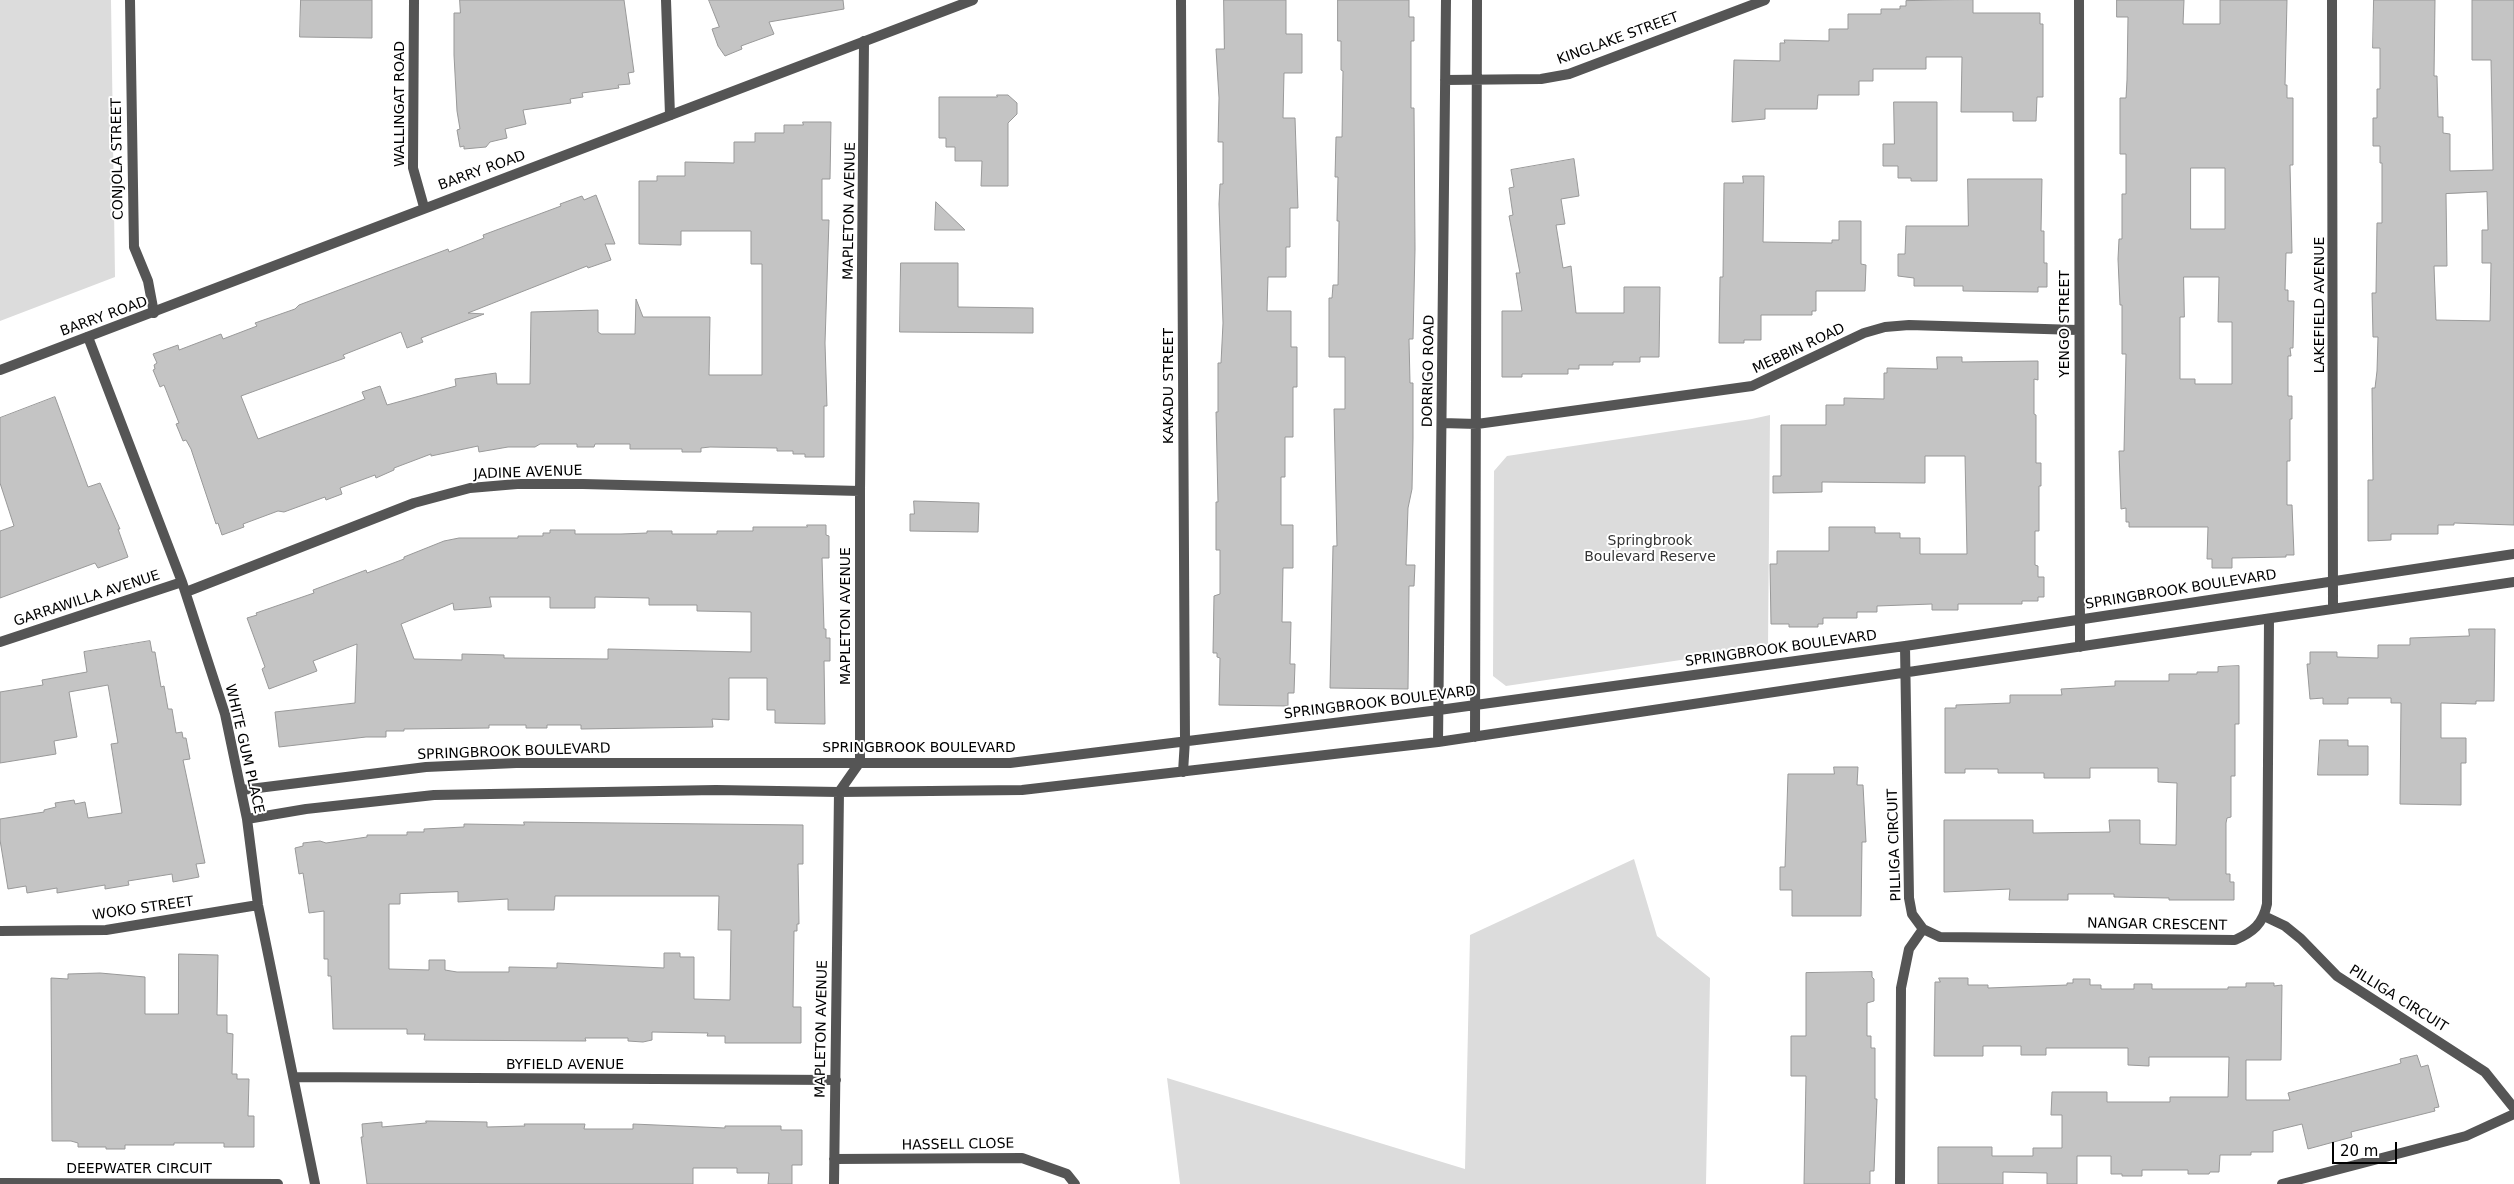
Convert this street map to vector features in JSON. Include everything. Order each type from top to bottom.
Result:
[{"type":"street","name":"CONJOLA STREET","points":[[130,0],[133,234],[134,247],[148,281],[154,313]]},
{"type":"street","name":"WALLINGAT ROAD","points":[[414,0],[413,168],[424,207]]},
{"type":"street","points":[[666,0],[670,115]]},
{"type":"street","name":"BARRY ROAD","points":[[0,370],[154,313],[424,207],[973,0]]},
{"type":"street","name":"KAKADU STREET","points":[[1181,0],[1184,740],[1182,772]]},
{"type":"street","name":"DORRIGO ROAD","points":[[1438,742],[1446,0]]},
{"type":"street","points":[[1475,737],[1477,0]]},
{"type":"street","name":"KINGLAKE STREET","points":[[1445,80],[1540,79],[1569,74],[1765,0]]},
{"type":"street","name":"YENGO STREET","points":[[2079,0],[2078,330],[2080,647]]},
{"type":"street","name":"LAKEFIELD AVENUE","points":[[2332,0],[2333,609]]},
{"type":"street","name":"MAPLETON AVENUE","points":[[860,762],[864,41]]},
{"type":"street","name":"MEBBIN ROAD","points":[[1442,423],[1476,424],[1752,386],[1864,333],[1885,327],[1909,324],[2078,330]]},
{"type":"street","name":"WHITE GUM PLACE","points":[[88,337],[186,592],[225,714],[242,790],[258,905],[315,1184]]},
{"type":"street","name":"JADINE AVENUE","points":[[186,592],[414,503],[470,488],[517,484],[583,484],[860,492]]},
{"type":"street","name":"SPRINGBROOK BOULEVARD","points":[[242,790],[426,767],[516,763],[1010,763],[1439,710],[1905,646],[2514,554]]},
{"type":"street","name":"GARRAWILLA AVENUE","points":[[0,642],[182,582]]},
{"type":"street","points":[[247,819],[306,809],[434,795],[707,790],[839,792],[1022,790],[1475,737],[2514,582]]},
{"type":"street","points":[[2264,916],[2267,904],[2270,619]]},
{"type":"street","name":"PILLIGA CIRCUIT","points":[[1905,646],[1909,898],[1912,914],[1923,929]]},
{"type":"street","points":[[839,792],[860,762]]},
{"type":"street","name":"MAPLETON AVENUE","points":[[834,1184],[839,792]]},
{"type":"street","name":"WOKO STREET","points":[[0,931],[106,930],[258,905]]},
{"type":"street","name":"NANGAR CRESCENT","points":[[1923,929],[1940,937],[2235,940],[2258,926],[2264,916]]},
{"type":"street","name":"PILLIGA CIRCUIT","points":[[2264,916],[2294,934],[2337,976],[2485,1072],[2514,1108]]},
{"type":"street","points":[[1900,1184],[1901,988],[1909,949],[1923,929]]},
{"type":"street","name":"BYFIELD AVENUE","points":[[294,1077],[836,1080]]},
{"type":"street","points":[[2282,1184],[2466,1136],[2514,1114]]},
{"type":"street","name":"HASSELL CLOSE","points":[[834,1160],[1022,1158],[1067,1174],[1075,1184]]},
{"type":"street","name":"DEEPWATER CIRCUIT","points":[[0,1183],[278,1184]]},
{"type":"green space","points":[[0,0],[111,0],[115,277],[0,321]]},
{"type":"green space","name":"Springbrook Boulevard Reserve","points":[[1770,415],[1768,647],[1506,686],[1493,676],[1494,471],[1507,456]]},
{"type":"green space","points":[[1634,859],[1657,936],[1710,978],[1706,1184],[1180,1184],[1167,1078],[1465,1169],[1470,935]]},
{"type":"building","points":[[301,0],[372,0],[372,38],[300,37]]},
{"type":"building","points":[[460,0],[624,0],[634,72],[628,73],[630,84],[618,85],[619,88],[582,93],[583,97],[570,99],[571,103],[523,110],[526,124],[505,129],[507,138],[490,142],[486,147],[464,149],[464,146],[460,147],[457,130],[460,129],[457,111],[454,55],[454,13],[460,13]]},
{"type":"building","points":[[709,0],[843,0],[844,9],[769,22],[774,34],[741,46],[742,49],[725,56],[718,46],[712,29],[719,27]]},
{"type":"building","points":[[1224,0],[1286,0],[1286,34],[1302,34],[1302,73],[1284,73],[1283,118],[1295,118],[1298,208],[1290,208],[1290,247],[1286,247],[1286,277],[1268,277],[1267,311],[1291,311],[1291,347],[1297,347],[1297,387],[1293,387],[1293,437],[1285,437],[1285,477],[1281,477],[1281,525],[1293,525],[1293,568],[1283,568],[1282,622],[1291,622],[1290,664],[1295,664],[1294,693],[1288,693],[1288,706],[1219,705],[1220,658],[1217,657],[1217,653],[1213,653],[1214,596],[1220,594],[1220,550],[1216,550],[1216,502],[1218,502],[1216,412],[1218,412],[1218,363],[1221,363],[1223,323],[1219,204],[1220,184],[1223,184],[1223,142],[1218,142],[1219,98],[1216,49],[1224,49]]},
{"type":"building","points":[[1338,0],[1409,0],[1409,17],[1414,17],[1414,41],[1411,41],[1411,108],[1414,108],[1415,249],[1413,339],[1409,339],[1410,383],[1413,383],[1413,438],[1412,489],[1408,508],[1406,565],[1415,565],[1414,586],[1409,586],[1408,689],[1330,688],[1333,546],[1337,546],[1334,409],[1345,409],[1345,357],[1329,357],[1329,298],[1332,298],[1333,285],[1338,285],[1339,221],[1337,221],[1338,177],[1335,177],[1336,137],[1342,137],[1343,71],[1341,70],[1341,41],[1338,41]]},
{"type":"building","points":[[1973,0],[1973,13],[2040,13],[2040,24],[2043,24],[2043,97],[2037,97],[2036,121],[2013,121],[2013,112],[1961,112],[1962,57],[1926,57],[1926,69],[1873,69],[1873,81],[1859,81],[1859,95],[1818,95],[1817,109],[1765,109],[1765,119],[1732,122],[1734,60],[1780,61],[1780,43],[1785,43],[1784,40],[1829,41],[1829,29],[1848,29],[1848,14],[1881,14],[1881,9],[1900,9],[1900,6],[1906,6],[1906,1]]},
{"type":"building","points":[[2117,0],[2184,0],[2183,24],[2220,24],[2220,0],[2287,0],[2285,85],[2287,85],[2287,98],[2293,98],[2293,165],[2290,165],[2292,253],[2286,253],[2285,290],[2288,290],[2288,301],[2294,301],[2293,348],[2290,348],[2291,356],[2288,356],[2288,396],[2292,396],[2292,419],[2290,419],[2290,461],[2287,461],[2287,505],[2292,505],[2294,555],[2286,555],[2286,557],[2232,558],[2232,568],[2212,568],[2212,559],[2207,559],[2208,527],[2129,527],[2129,522],[2126,522],[2126,508],[2121,509],[2119,451],[2124,451],[2126,354],[2122,354],[2122,305],[2120,305],[2118,259],[2119,239],[2122,239],[2122,194],[2126,194],[2126,154],[2120,154],[2120,98],[2126,98],[2128,17],[2117,17]],"holes":[[[2191,168],[2225,168],[2225,229],[2191,229]],[[2184,277],[2219,277],[2218,322],[2232,322],[2232,384],[2195,384],[2195,379],[2180,379],[2180,317],[2184,317]]]},
{"type":"building","points":[[2374,0],[2435,0],[2434,76],[2437,76],[2438,117],[2443,117],[2443,133],[2450,134],[2450,171],[2493,170],[2491,60],[2472,60],[2472,0],[2514,0],[2514,525],[2454,523],[2454,525],[2438,525],[2438,534],[2391,534],[2391,540],[2368,541],[2368,480],[2373,480],[2372,388],[2375,388],[2377,371],[2378,337],[2373,337],[2372,293],[2376,293],[2377,223],[2382,223],[2382,163],[2380,163],[2380,146],[2373,146],[2373,118],[2377,118],[2377,89],[2380,89],[2380,48],[2373,48]],"holes":[[[2487,192],[2488,230],[2482,230],[2482,263],[2491,263],[2490,321],[2436,320],[2434,266],[2447,266],[2446,194]]]},
{"type":"building","points":[[997,95],[1008,95],[1017,103],[1017,114],[1008,123],[1008,186],[981,186],[982,161],[955,161],[955,147],[946,147],[946,138],[939,138],[939,97],[997,97]]},
{"type":"building","points":[[1894,102],[1937,102],[1937,181],[1911,181],[1911,178],[1898,178],[1898,166],[1883,166],[1883,144],[1894,144]]},
{"type":"building","points":[[803,122],[831,122],[830,179],[822,179],[822,220],[829,220],[825,343],[827,406],[824,406],[824,457],[805,457],[805,454],[793,454],[793,451],[777,451],[777,448],[710,447],[701,448],[701,452],[682,452],[682,449],[630,449],[630,444],[595,444],[594,447],[577,447],[577,444],[540,444],[535,447],[508,447],[479,452],[478,446],[431,456],[431,454],[394,468],[394,470],[376,478],[375,475],[340,488],[342,494],[326,500],[325,497],[284,512],[278,511],[243,524],[244,527],[222,535],[218,523],[216,524],[191,449],[186,440],[183,441],[176,424],[179,423],[164,385],[160,387],[153,370],[155,369],[154,365],[157,363],[153,354],[178,345],[179,350],[221,334],[223,339],[257,326],[255,323],[295,309],[299,305],[448,249],[449,252],[484,238],[483,235],[561,206],[560,204],[582,196],[584,200],[596,195],[615,244],[605,244],[611,260],[588,268],[587,266],[468,313],[484,314],[421,338],[423,342],[407,348],[401,332],[343,355],[345,358],[241,396],[258,439],[365,399],[362,392],[380,386],[387,405],[456,386],[455,379],[496,373],[497,384],[530,384],[531,312],[598,310],[598,332],[601,334],[635,334],[636,299],[643,317],[710,317],[709,375],[762,375],[762,264],[751,264],[751,231],[681,231],[681,245],[639,244],[639,181],[657,181],[657,176],[685,176],[685,162],[734,163],[734,142],[755,142],[755,133],[784,133],[784,125],[803,125]]},
{"type":"building","points":[[1574,159],[1579,196],[1561,199],[1565,224],[1556,225],[1563,268],[1571,266],[1576,313],[1624,313],[1624,287],[1660,287],[1659,357],[1640,357],[1640,362],[1613,362],[1613,365],[1579,365],[1579,369],[1568,369],[1568,374],[1522,374],[1522,377],[1502,377],[1502,311],[1522,311],[1516,273],[1520,273],[1509,216],[1513,215],[1509,188],[1514,187],[1511,170]]},
{"type":"building","points":[[1743,176],[1764,176],[1763,242],[1832,243],[1832,240],[1839,240],[1839,221],[1861,221],[1861,264],[1866,265],[1865,291],[1816,291],[1816,311],[1812,311],[1812,315],[1761,315],[1761,340],[1744,340],[1744,343],[1719,343],[1720,277],[1723,277],[1724,183],[1743,183]]},
{"type":"building","points":[[1968,179],[2042,179],[2041,231],[2044,231],[2044,263],[2047,263],[2047,287],[2038,287],[2038,292],[1963,291],[1963,286],[1914,286],[1914,278],[1898,276],[1898,254],[1905,254],[1906,226],[1968,226]]},
{"type":"building","points":[[936,202],[965,230],[935,230]]},
{"type":"building","points":[[901,263],[958,263],[958,307],[1033,308],[1033,333],[900,332]]},
{"type":"building","points":[[1937,357],[1962,357],[1962,362],[2038,361],[2038,380],[2034,379],[2034,414],[2036,415],[2036,463],[2041,463],[2041,486],[2039,486],[2039,531],[2035,531],[2035,565],[2038,566],[2038,577],[2044,577],[2044,597],[2038,597],[2038,601],[2022,601],[2022,604],[1958,604],[1958,610],[1932,610],[1932,604],[1877,606],[1877,612],[1857,612],[1857,618],[1823,618],[1823,624],[1818,624],[1818,627],[1789,627],[1789,624],[1771,624],[1770,564],[1777,564],[1777,551],[1829,551],[1829,527],[1875,527],[1875,533],[1900,533],[1900,538],[1920,538],[1920,554],[1967,554],[1965,456],[1925,456],[1925,483],[1822,482],[1822,492],[1773,493],[1773,476],[1781,476],[1781,425],[1826,425],[1826,405],[1844,405],[1844,398],[1884,399],[1884,373],[1887,373],[1887,368],[1937,369]]},
{"type":"building","points":[[55,397],[88,487],[100,483],[120,529],[118,529],[128,557],[98,568],[95,563],[0,598],[0,531],[14,526],[0,483],[0,418]]},
{"type":"building","points":[[914,501],[979,503],[978,532],[910,531],[910,514],[914,514]]},
{"type":"building","points":[[807,525],[826,525],[826,535],[829,536],[829,558],[822,558],[824,629],[826,629],[826,638],[830,638],[830,661],[824,661],[825,724],[775,723],[775,710],[767,710],[767,678],[729,678],[729,720],[712,719],[713,727],[581,729],[581,725],[547,725],[547,728],[526,728],[526,725],[489,725],[489,728],[404,729],[404,731],[386,731],[386,737],[366,737],[279,747],[275,712],[355,703],[357,644],[313,661],[317,671],[269,689],[262,669],[265,667],[247,618],[257,615],[256,613],[314,593],[313,590],[366,570],[367,573],[404,559],[404,557],[444,541],[459,538],[543,536],[543,533],[550,533],[550,530],[575,530],[575,534],[672,531],[672,534],[717,534],[717,531],[753,531],[753,527],[807,527]],"holes":[[[490,597],[550,597],[550,608],[595,608],[595,597],[649,598],[649,605],[697,605],[697,611],[751,612],[751,652],[608,649],[608,659],[504,658],[504,655],[462,654],[462,660],[414,659],[401,624],[453,603],[454,610],[491,607]]]},
{"type":"building","points":[[2469,629],[2495,629],[2494,701],[2476,701],[2476,704],[2441,703],[2441,738],[2466,738],[2466,763],[2461,763],[2461,805],[2400,804],[2401,703],[2391,703],[2391,698],[2348,698],[2348,704],[2323,704],[2323,698],[2310,699],[2307,664],[2310,664],[2310,652],[2337,652],[2337,657],[2378,658],[2378,645],[2410,645],[2410,638],[2469,636]]},
{"type":"building","points":[[150,641],[152,652],[155,652],[161,687],[164,686],[168,709],[172,709],[176,733],[182,732],[183,738],[186,738],[190,759],[183,760],[205,863],[196,864],[199,877],[173,882],[172,874],[128,881],[129,885],[105,889],[105,885],[57,893],[57,888],[27,893],[26,886],[8,889],[0,840],[0,819],[44,812],[44,810],[56,807],[55,803],[74,800],[75,804],[85,802],[88,818],[122,813],[111,744],[118,743],[108,685],[69,692],[77,737],[54,741],[56,754],[0,763],[0,692],[43,685],[42,680],[87,672],[84,652]]},
{"type":"building","points":[[2239,666],[2239,724],[2235,724],[2235,776],[2231,776],[2231,817],[2227,818],[2226,823],[2226,874],[2230,874],[2230,882],[2234,882],[2234,900],[2169,900],[2169,898],[2114,897],[2114,894],[2068,894],[2068,900],[2009,900],[2010,889],[1944,892],[1944,820],[2033,820],[2033,833],[2110,832],[2109,820],[2140,820],[2140,844],[2176,845],[2177,783],[2158,782],[2158,768],[2090,768],[2090,778],[2044,778],[2044,773],[1998,773],[1998,769],[1965,769],[1965,773],[1945,773],[1945,708],[1956,708],[1956,705],[2010,703],[2010,695],[2062,695],[2061,689],[2115,686],[2115,681],[2169,681],[2169,674],[2218,672],[2218,667]]},
{"type":"building","points":[[2320,740],[2348,740],[2348,746],[2368,746],[2368,775],[2318,775]]},
{"type":"building","points":[[1834,767],[1858,767],[1857,785],[1863,785],[1866,842],[1862,842],[1861,916],[1792,916],[1792,890],[1780,890],[1780,867],[1785,867],[1788,774],[1834,774]]},
{"type":"building","points":[[524,822],[803,825],[803,864],[798,864],[799,924],[797,924],[797,931],[794,931],[793,1007],[801,1007],[801,1043],[725,1043],[725,1036],[707,1036],[708,1033],[652,1032],[652,1040],[643,1042],[628,1041],[628,1038],[585,1038],[586,1041],[424,1040],[425,1034],[407,1034],[407,1029],[333,1029],[331,976],[328,976],[328,959],[324,959],[324,911],[309,913],[303,873],[299,874],[295,848],[303,846],[303,843],[320,841],[326,843],[367,837],[367,835],[407,835],[407,832],[424,832],[424,829],[464,827],[464,824],[524,825]],"holes":[[[458,892],[458,902],[508,899],[508,910],[554,910],[555,896],[719,896],[718,930],[731,930],[730,1000],[694,999],[694,957],[680,957],[680,953],[664,953],[664,968],[557,963],[557,968],[509,967],[509,972],[457,972],[445,970],[445,960],[429,960],[429,970],[389,969],[389,904],[400,904],[400,894]]]},
{"type":"building","points":[[179,954],[218,955],[217,1015],[227,1015],[227,1033],[233,1034],[232,1074],[237,1074],[237,1079],[249,1079],[248,1116],[254,1116],[254,1147],[224,1147],[224,1143],[174,1143],[174,1145],[125,1145],[125,1149],[106,1149],[106,1147],[78,1147],[78,1143],[71,1141],[52,1141],[51,978],[68,979],[68,974],[100,973],[145,977],[145,1014],[178,1014]]},
{"type":"building","points":[[1872,972],[1874,979],[1874,1001],[1867,1003],[1867,1036],[1871,1036],[1871,1048],[1875,1048],[1875,1099],[1877,1099],[1874,1171],[1870,1171],[1870,1184],[1804,1184],[1806,1076],[1791,1076],[1791,1036],[1806,1036],[1806,973]]},
{"type":"building","points":[[1939,978],[1968,978],[1968,985],[1988,985],[1988,988],[2067,985],[2067,983],[2073,983],[2073,979],[2090,979],[2090,985],[2101,985],[2101,989],[2134,989],[2134,984],[2152,984],[2152,989],[2228,989],[2228,987],[2246,987],[2246,983],[2274,983],[2274,986],[2282,985],[2281,1060],[2246,1060],[2246,1100],[2290,1100],[2288,1093],[2398,1064],[2401,1063],[2400,1059],[2417,1055],[2421,1067],[2428,1065],[2439,1107],[2434,1108],[2435,1111],[2351,1132],[2352,1137],[2308,1149],[2302,1124],[2273,1131],[2273,1152],[2251,1152],[2251,1155],[2220,1155],[2219,1172],[2210,1172],[2209,1174],[2188,1174],[2188,1170],[2142,1170],[2142,1176],[2122,1176],[2122,1174],[2111,1174],[2111,1156],[2077,1156],[2077,1184],[2047,1184],[2047,1173],[2003,1172],[2003,1184],[1938,1184],[1938,1147],[1992,1147],[1992,1156],[2033,1156],[2033,1148],[2062,1148],[2062,1115],[2051,1115],[2052,1092],[2107,1092],[2107,1102],[2170,1102],[2170,1097],[2228,1097],[2229,1057],[2149,1057],[2149,1066],[2128,1065],[2128,1048],[2046,1048],[2046,1055],[2021,1055],[2021,1046],[1983,1046],[1983,1056],[1934,1056],[1935,982],[1940,982]]},
{"type":"building","points":[[426,1121],[487,1122],[487,1127],[525,1126],[524,1124],[585,1124],[584,1129],[633,1129],[633,1124],[725,1128],[725,1126],[781,1126],[781,1130],[802,1130],[802,1165],[792,1165],[792,1184],[768,1184],[769,1173],[737,1173],[737,1168],[693,1168],[693,1184],[367,1184],[361,1137],[363,1137],[362,1124],[382,1122],[382,1127],[426,1123]]}]
